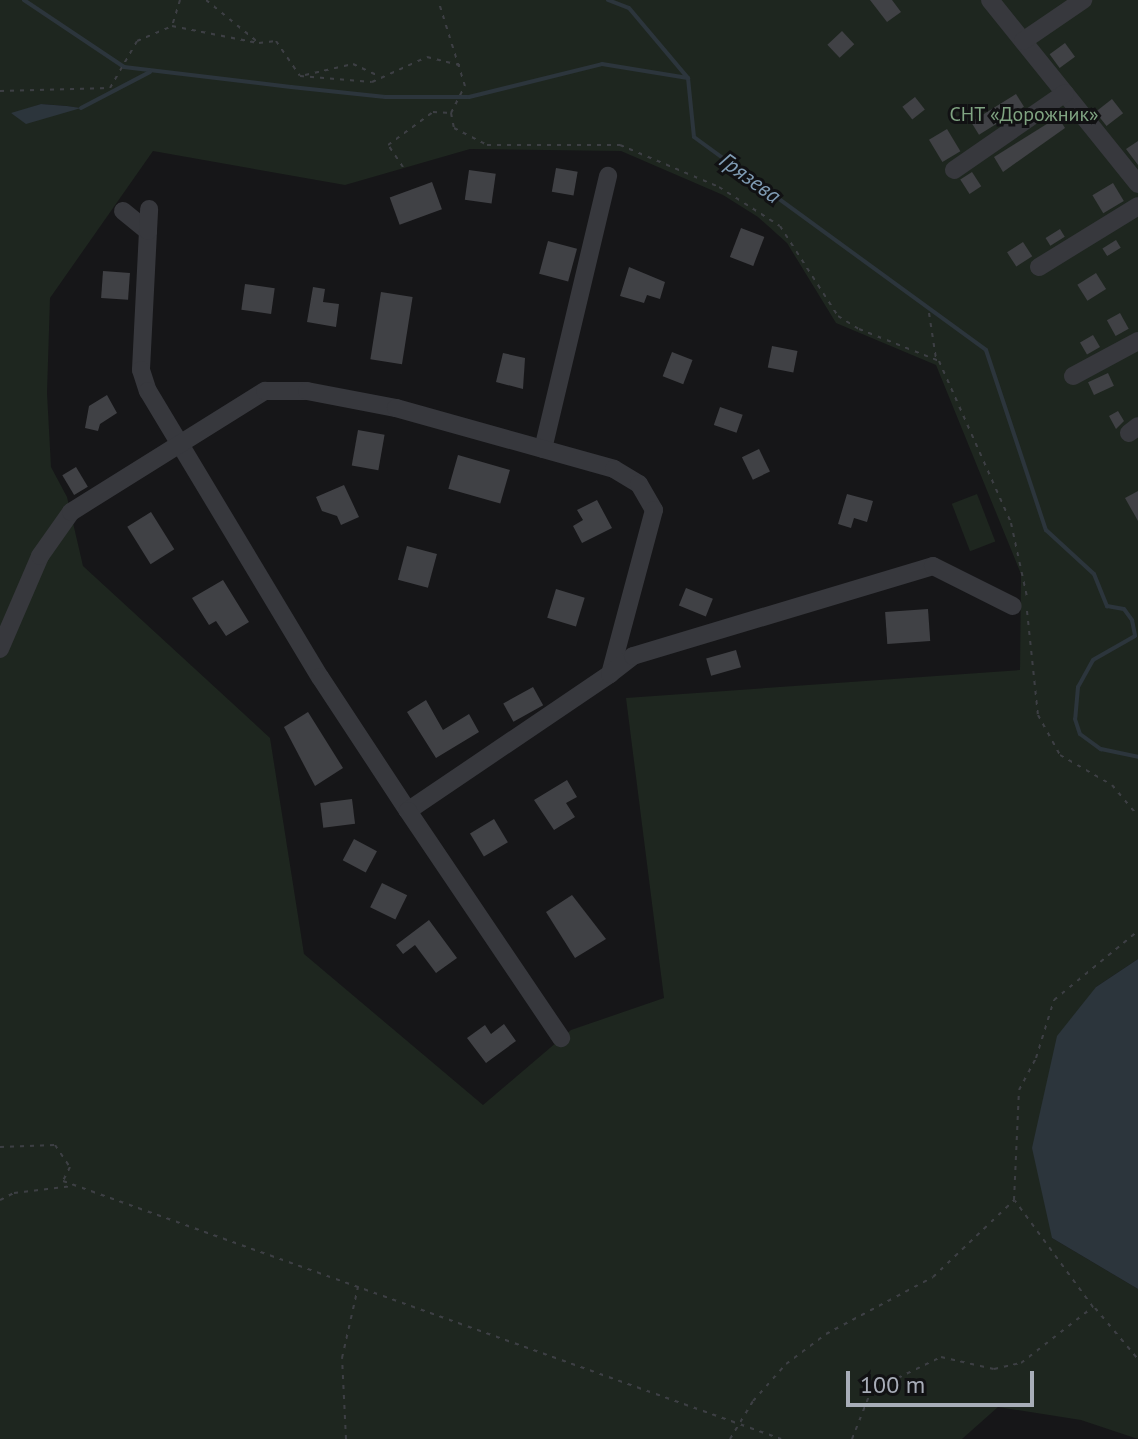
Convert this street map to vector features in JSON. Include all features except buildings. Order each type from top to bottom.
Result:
[{"type":"street","points":[[990,0],[1138,184]]},
{"type":"street","points":[[1023,41],[1083,0]]},
{"type":"street","points":[[954,170],[1065,93]]},
{"type":"street","points":[[543,449],[608,176]]},
{"type":"street","points":[[1039,267],[1138,206]]},
{"type":"street","points":[[149,209],[141,370],[179,445],[408,811],[561,1038]]},
{"type":"street","points":[[123,211],[148,231]]},
{"type":"street","points":[[1073,376],[1138,341]]},
{"type":"street","points":[[0,649],[56,529],[71,512],[252,397],[280,389],[396,408],[614,469],[639,484],[654,510],[610,674]]},
{"type":"street","points":[[408,811],[633,656],[933,566],[1013,606]]},
{"type":"path","points":[[172,26],[180,0]]},
{"type":"path","points":[[206,0],[259,43]]},
{"type":"path","points":[[403,167],[388,145],[433,112],[451,113],[465,86],[438,0]]},
{"type":"path","points":[[0,91],[110,88],[137,41],[172,26],[259,43],[276,41],[300,76]]},
{"type":"path","points":[[300,76],[372,82],[427,57],[460,65]]},
{"type":"path","points":[[300,76],[353,64],[381,77]]},
{"type":"path","points":[[451,113],[454,128],[487,145],[620,145],[719,187],[780,226],[838,316],[936,360]]},
{"type":"path","points":[[929,313],[936,360],[1021,554],[1038,715],[1060,755],[1112,785],[1138,816]]},
{"type":"path","points":[[1138,931],[1054,1000],[1036,1058],[1019,1090],[1014,1200],[1093,1307],[1138,1359]]},
{"type":"path","points":[[0,1147],[55,1145],[70,1167],[63,1181],[781,1439]]},
{"type":"path","points":[[0,1200],[14,1193],[76,1186]]},
{"type":"path","points":[[730,1439],[738,1424],[786,1364],[826,1334],[933,1277],[1014,1200]]},
{"type":"path","points":[[346,1439],[342,1358],[358,1287]]},
{"type":"path","points":[[852,1439],[871,1391],[941,1357],[994,1369],[1021,1363],[1093,1307]]},
{"type":"green space","name":"СНТ «Дорожник»","points":[[0,0],[1138,0],[1138,959],[1096,987],[1052,1238],[1138,1289],[1138,1439],[1081,1420],[998,1407],[962,1439],[0,1439]],"holes":[[[41,104],[67,106],[79,108],[11,114]],[[470,149],[621,151],[723,195],[758,217],[787,243],[836,323],[936,365],[1021,574],[1020,670],[626,698],[664,998],[571,1030],[483,1105],[304,954],[270,738],[83,566],[67,497],[51,467],[47,393],[50,298],[153,151],[345,185]]]},
{"type":"green space","points":[[977,494],[995,542],[970,551],[952,504]]},
{"type":"shaded area","points":[[41,104],[81,108],[26,124],[11,113]]},
{"type":"shaded area","points":[[1138,959],[1138,1289],[1052,1238],[1032,1148],[1057,1036],[1096,987]]},
{"type":"waterway","name":"Грязева","points":[[24,0],[124,67],[291,87],[385,97],[469,97],[602,64],[688,78],[694,137],[986,350],[1046,530],[1094,574],[1107,606],[1124,609],[1132,620],[1135,636],[1093,660],[1078,687],[1075,719],[1080,734],[1101,749],[1138,757]]},
{"type":"waterway","points":[[608,0],[629,8],[688,78]]},
{"type":"waterway","points":[[81,108],[150,72]]}]
